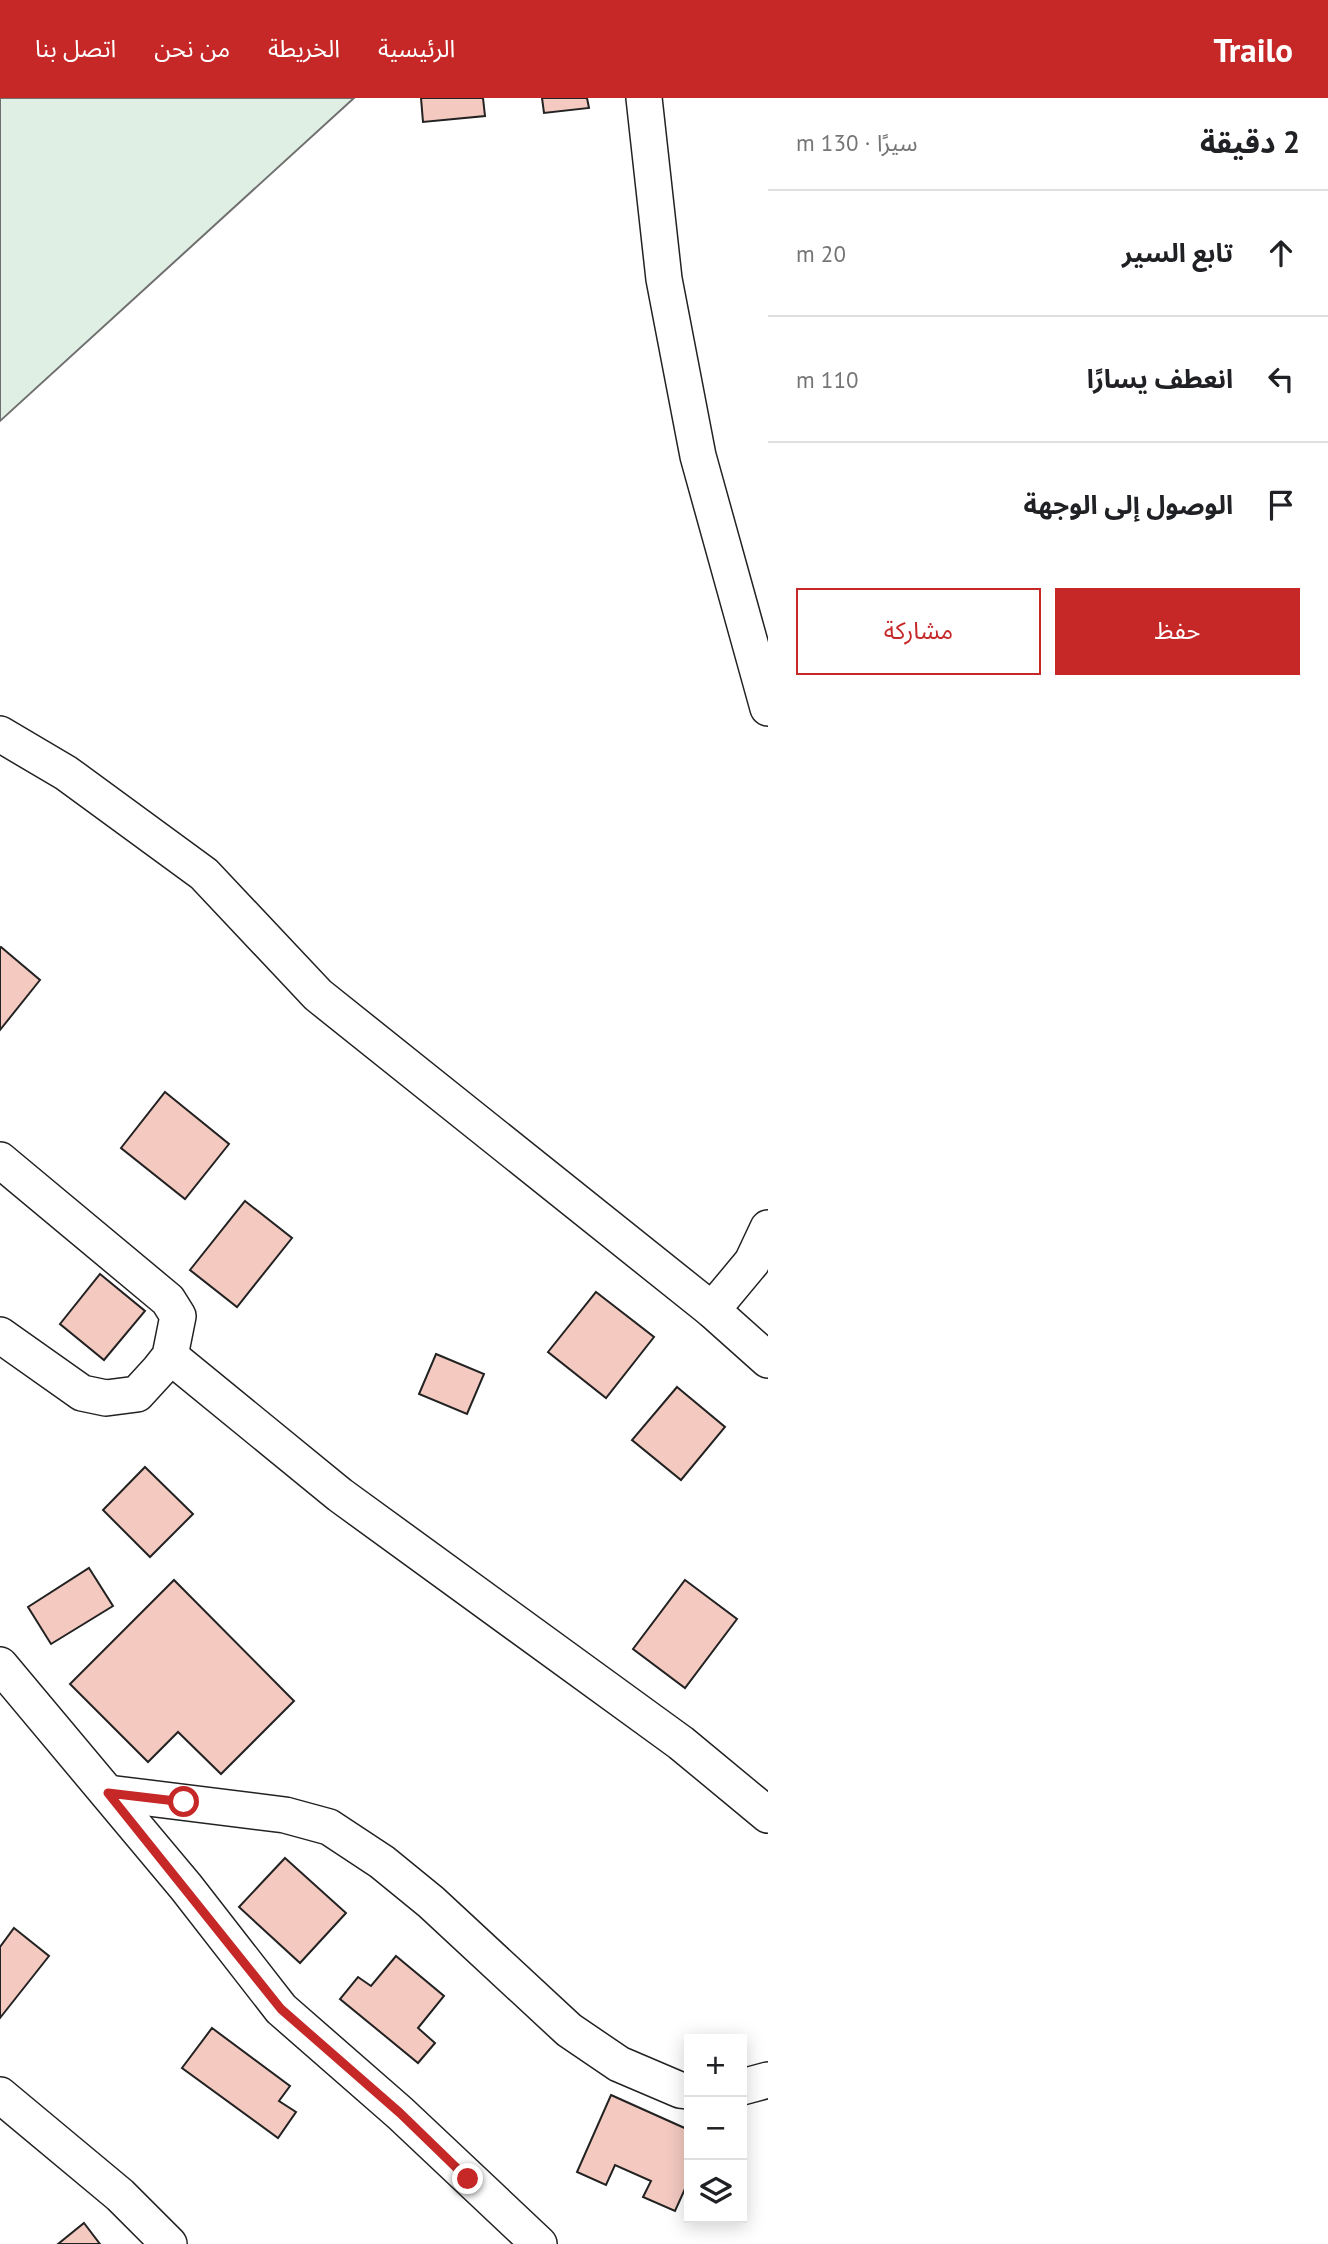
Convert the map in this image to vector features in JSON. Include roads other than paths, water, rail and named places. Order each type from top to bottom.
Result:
[{"type":"street","points":[[644,98],[664,279],[698,456],[768,708]]},
{"type":"street","points":[[0,734],[66,773],[204,874],[318,995],[712,1310],[768,1360]]},
{"type":"street","points":[[0,1160],[167,1300],[178,1316],[170,1356],[137,1394],[106,1398],[82,1393],[0,1335]]},
{"type":"street","points":[[712,1310],[752,1262],[768,1228]]},
{"type":"street","points":[[170,1356],[340,1494],[681,1742],[768,1815]]},
{"type":"street","points":[[0,1665],[108,1793],[281,2009],[400,2113],[538,2244]]},
{"type":"street","points":[[108,1793],[285,1815],[329,1827],[382,1862],[431,1902],[569,2030],[619,2064],[684,2090]]},
{"type":"street","points":[[747,2086],[768,2080]]},
{"type":"street","points":[[0,2095],[120,2195],[169,2244]]}]
